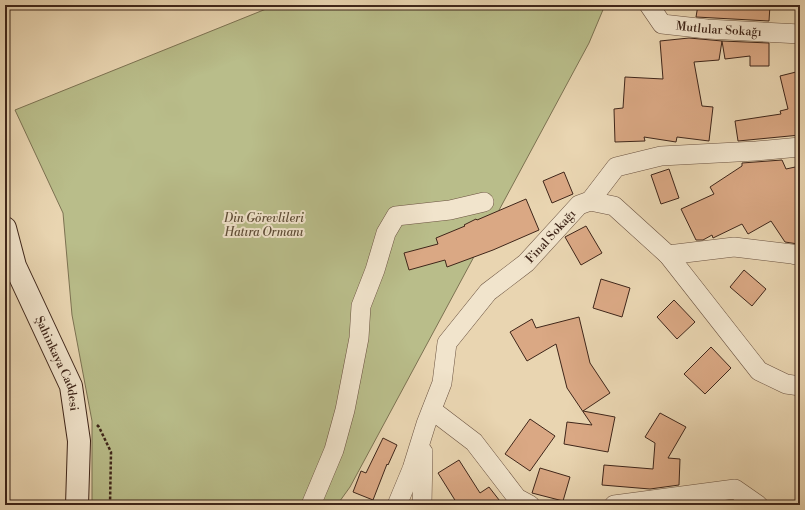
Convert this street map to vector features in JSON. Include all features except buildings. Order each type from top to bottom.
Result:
[{"type":"street","name":"Mutlular Sokağı","points":[[649,5],[662,24],[707,29],[800,33]]},
{"type":"street","points":[[800,147],[661,156],[616,167],[590,201],[614,206],[668,255],[759,371],[786,384],[800,386]]},
{"type":"street","name":"Final Sokağı","points":[[397,505],[412,469],[442,383],[447,343],[488,292],[526,263],[579,205],[590,201]]},
{"type":"street","points":[[311,505],[334,450],[345,410],[359,338],[361,306],[375,270],[386,233],[396,216],[450,210],[484,202]]},
{"type":"street","name":"Şahinkaya Caddesi","points":[[5,228],[15,266],[71,386],[79,441],[77,505]]},
{"type":"street","points":[[668,255],[734,248],[800,256]]},
{"type":"street","points":[[432,410],[474,442],[517,498],[530,505]]},
{"type":"street","points":[[422,505],[424,433]]},
{"type":"street","points":[[614,505],[735,489],[758,505]]},
{"type":"path","points":[[75,412],[99,427],[111,452],[110,505]]},
{"type":"green space","name":"Din Görevlileri Hatıra Ormanı","points":[[276,5],[605,5],[589,43],[350,487],[337,505],[92,505],[92,421],[72,315],[63,213],[15,110]]}]
